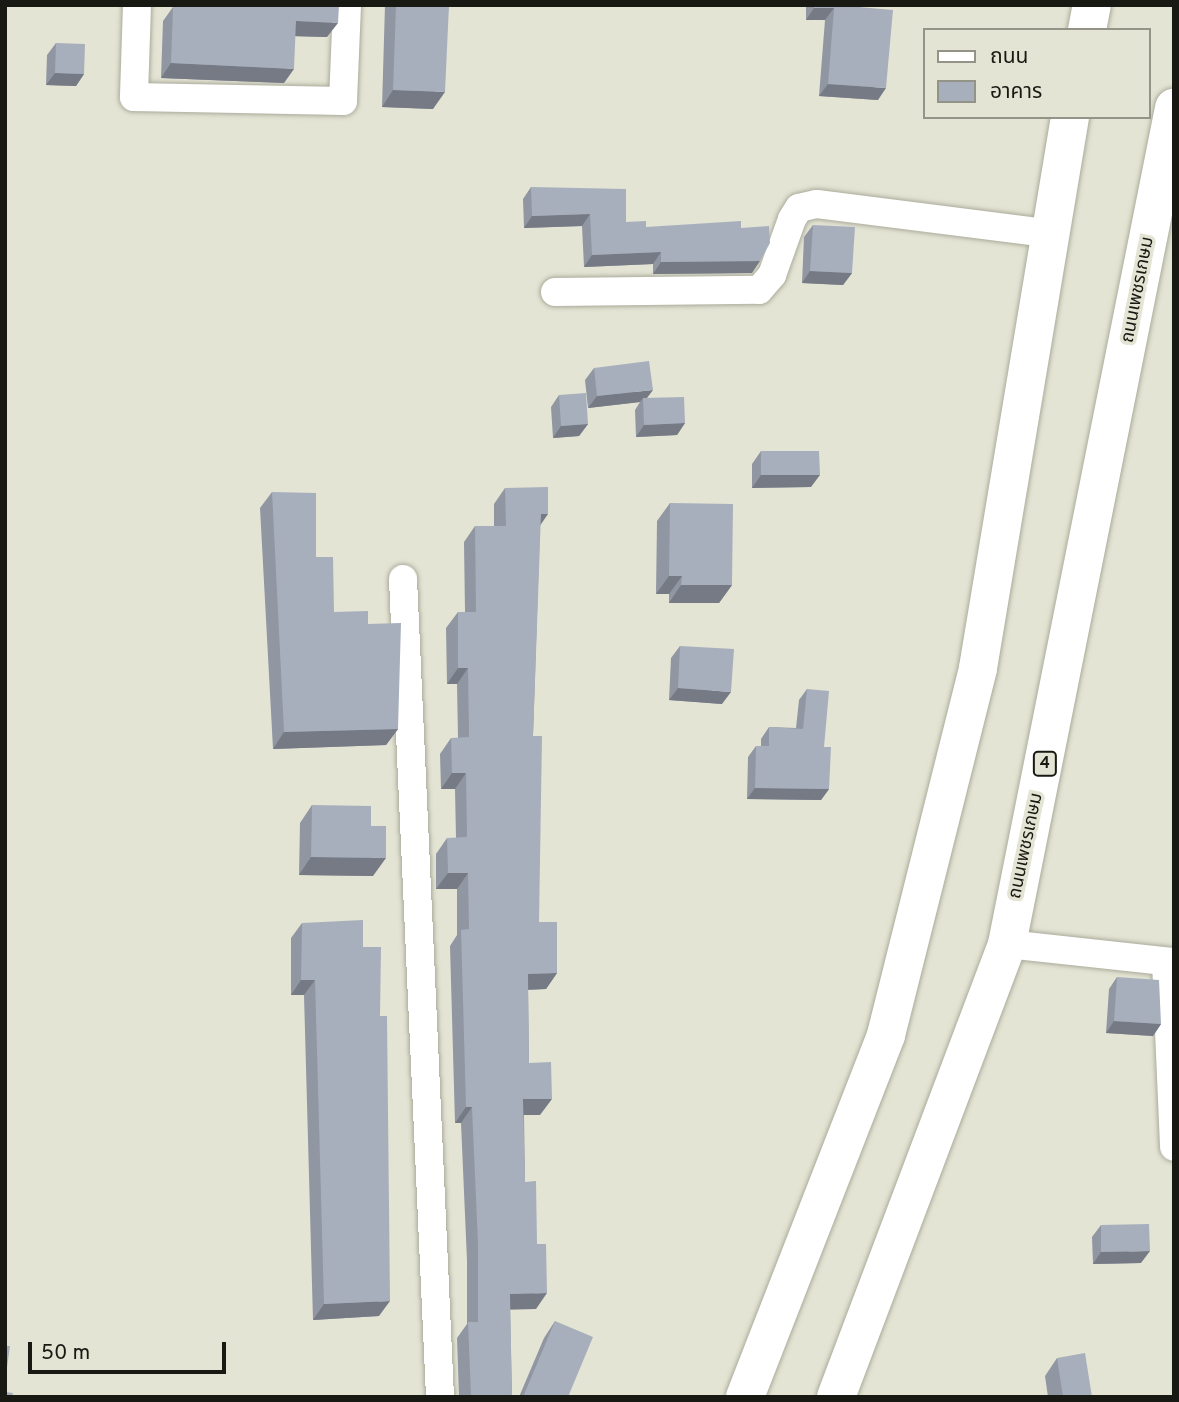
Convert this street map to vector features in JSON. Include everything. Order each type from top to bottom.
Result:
[{"type":"highway","points":[[1087,28],[1092,5]]},
{"type":"highway","name":"ถนนเพชรเกษม","points":[[836,1397],[1007,944],[1174,108]]},
{"type":"highway","points":[[745,1397],[886,1035],[978,668],[1047,233],[1070,119]]},
{"type":"street","points":[[137,5],[134,97],[344,102],[347,5]]},
{"type":"street","points":[[555,292],[759,290],[772,275],[796,213],[817,204],[1047,233]]},
{"type":"street","points":[[403,579],[440,1397]]},
{"type":"street","points":[[1007,944],[1170,962],[1174,1147]]},
{"type":"building","points":[[339,5],[338,23],[296,21],[294,69],[171,63],[173,7]]},
{"type":"building","points":[[396,5],[449,5],[445,92],[393,90]]},
{"type":"building","points":[[814,5],[893,10],[886,88],[828,84],[834,8],[814,8]]},
{"type":"building","points":[[56,43],[85,44],[84,74],[55,73]]},
{"type":"building","points":[[531,187],[626,189],[626,222],[646,221],[646,227],[741,221],[741,228],[769,226],[770,243],[760,261],[661,262],[661,252],[592,255],[590,214],[532,216]]},
{"type":"building","points":[[813,225],[855,227],[852,273],[810,271]]},
{"type":"building","points":[[649,361],[653,390],[597,396],[594,368]]},
{"type":"building","points":[[586,393],[588,424],[561,426],[559,395]]},
{"type":"building","points":[[684,397],[685,423],[644,425],[643,398]]},
{"type":"building","points":[[761,451],[819,451],[820,475],[761,475]]},
{"type":"building","points":[[548,487],[548,514],[541,514],[533,736],[542,736],[539,922],[557,922],[557,973],[528,974],[529,1063],[551,1062],[552,1099],[523,1099],[525,1182],[536,1181],[537,1244],[546,1244],[547,1293],[510,1294],[512,1397],[471,1397],[468,1322],[478,1322],[478,1245],[472,1107],[466,1107],[461,930],[469,929],[468,873],[448,873],[447,838],[467,837],[466,773],[452,773],[451,738],[469,737],[468,668],[458,668],[458,612],[476,612],[475,526],[506,526],[505,488]]},
{"type":"building","points":[[272,492],[316,493],[316,557],[333,557],[334,612],[368,611],[368,624],[401,623],[398,729],[284,732]]},
{"type":"building","points":[[670,503],[733,504],[732,585],[681,585],[682,576],[669,576]]},
{"type":"building","points":[[680,646],[734,649],[731,692],[678,688]]},
{"type":"building","points":[[807,689],[829,691],[824,747],[831,747],[829,789],[755,788],[756,746],[769,746],[769,727],[803,729]]},
{"type":"building","points":[[312,805],[371,806],[371,826],[386,826],[386,858],[311,857]]},
{"type":"building","points":[[363,920],[363,947],[381,947],[380,1016],[387,1016],[390,1301],[324,1304],[315,980],[301,980],[302,923]]},
{"type":"building","points":[[1117,977],[1159,980],[1161,1024],[1114,1021]]},
{"type":"building","points":[[1149,1224],[1150,1251],[1101,1252],[1101,1225]]},
{"type":"building","points":[[555,1321],[593,1337],[568,1397],[523,1397]]},
{"type":"building","points":[[5,1346],[10,1346],[5,1382]]},
{"type":"building","points":[[1085,1353],[1092,1397],[1063,1397],[1057,1358]]},
{"type":"building","points":[[5,1392],[13,1393],[12,1397],[5,1397]]}]
